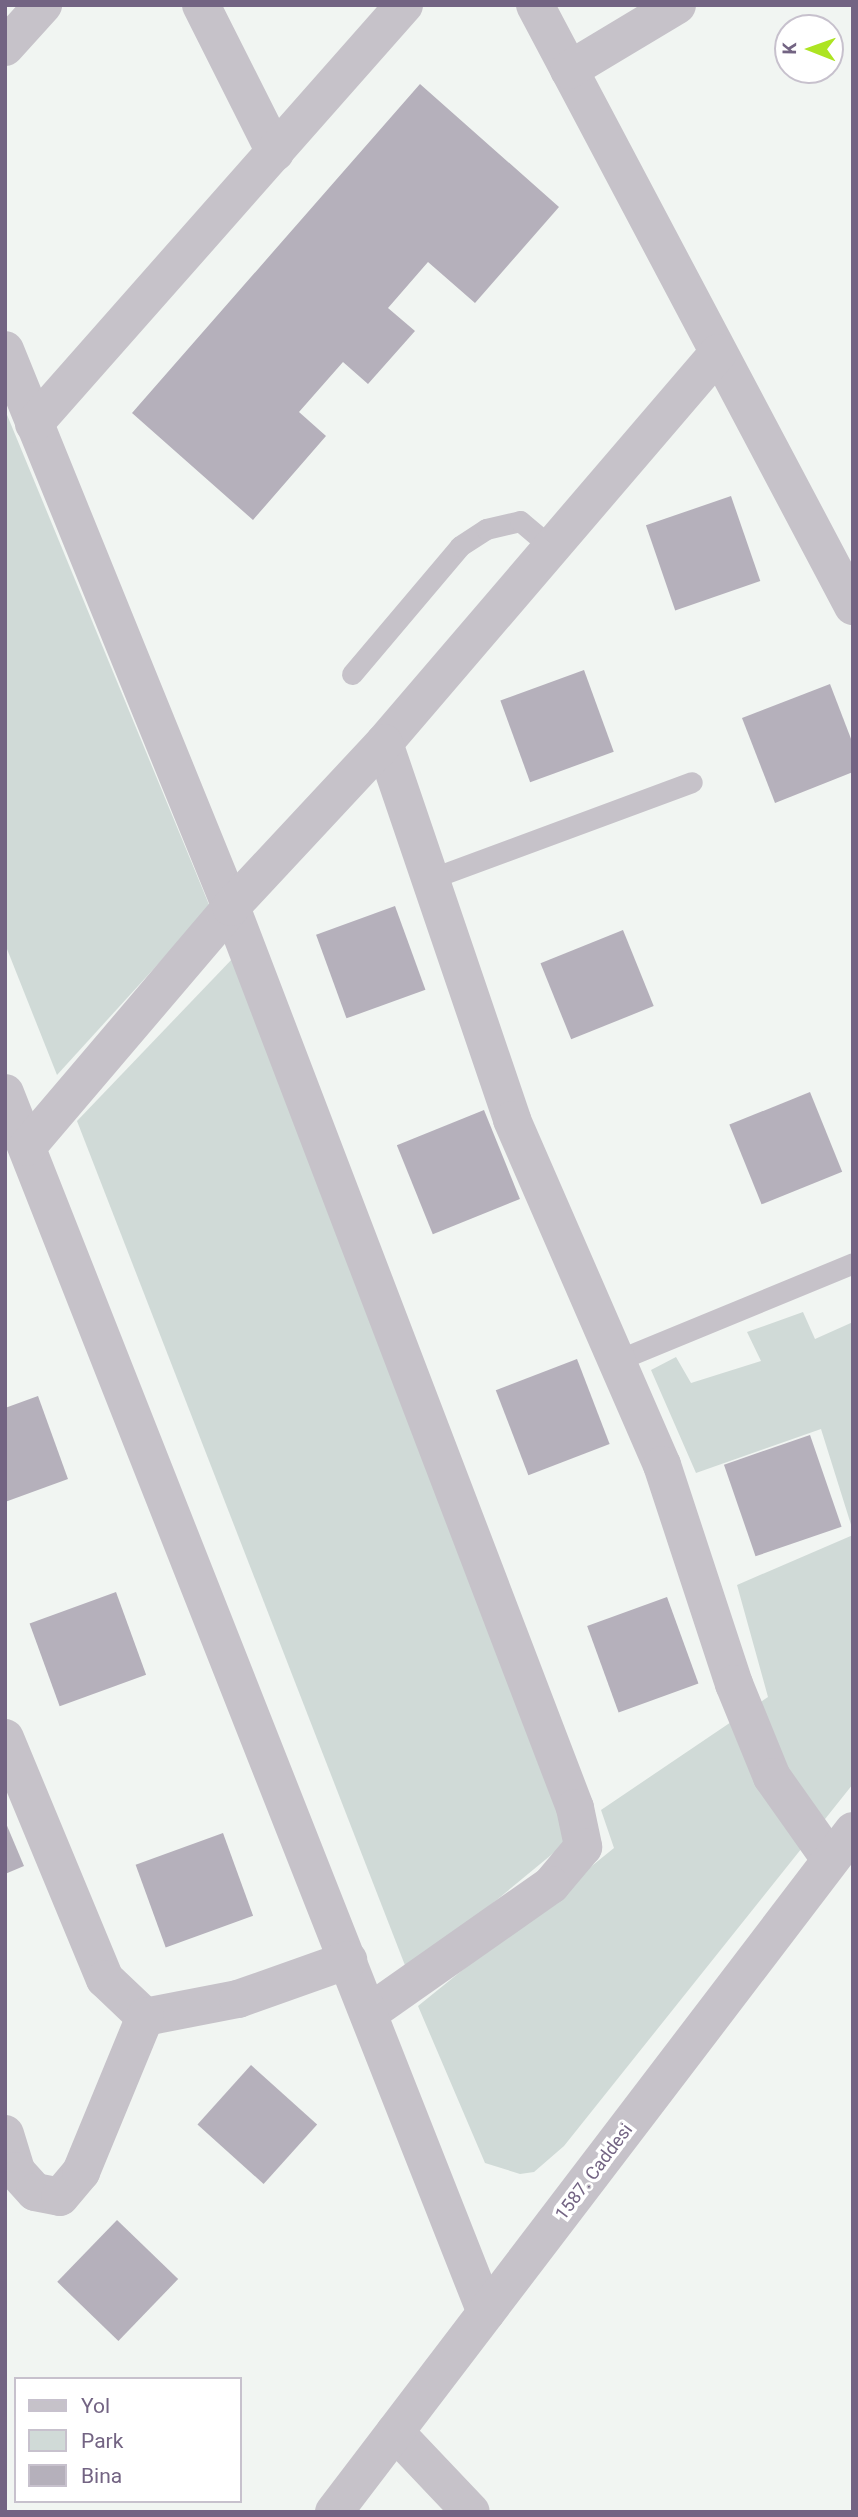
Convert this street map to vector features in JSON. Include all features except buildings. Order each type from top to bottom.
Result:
[{"type":"street","points":[[5,47],[43,5]]},
{"type":"street","points":[[201,5],[275,152]]},
{"type":"street","points":[[34,424],[404,5]]},
{"type":"street","points":[[535,5],[718,353],[840,552],[853,606]]},
{"type":"street","points":[[569,70],[677,5]]},
{"type":"street","points":[[5,350],[231,907],[575,1808],[583,1847],[551,1885],[369,2013]]},
{"type":"street","points":[[27,1147],[231,907],[384,743],[718,353]]},
{"type":"street","points":[[384,743],[512,1120],[662,1465],[734,1684],[772,1777],[841,1843]]},
{"type":"street","points":[[5,1093],[486,2313]]},
{"type":"street","points":[[5,1738],[105,1979],[145,2017]]},
{"type":"street","name":"1587. Caddesi","points":[[334,2512],[841,1843]]},
{"type":"street","points":[[145,2017],[238,1999],[348,1960]]},
{"type":"street","points":[[5,2134],[16,2171],[35,2192],[60,2197],[81,2172],[145,2017]]},
{"type":"street","points":[[395,2432],[471,2512]]},
{"type":"lane","points":[[352,674],[460,546],[485,529],[520,521],[552,548]]},
{"type":"lane","points":[[430,879],[692,782]]},
{"type":"lane","points":[[618,1360],[853,1263]]},
{"type":"green space","points":[[5,410],[210,907],[57,1075],[5,944]]},
{"type":"green space","points":[[235,956],[579,1832],[408,1973],[77,1121]]},
{"type":"green space","points":[[803,1312],[815,1339],[853,1322],[853,1531],[821,1429],[696,1473],[651,1370],[676,1357],[691,1383],[761,1361],[747,1332]]},
{"type":"green space","points":[[853,1535],[853,1784],[564,2146],[534,2172],[520,2174],[485,2163],[418,2006],[614,1848],[601,1810],[768,1697],[737,1585]]}]
